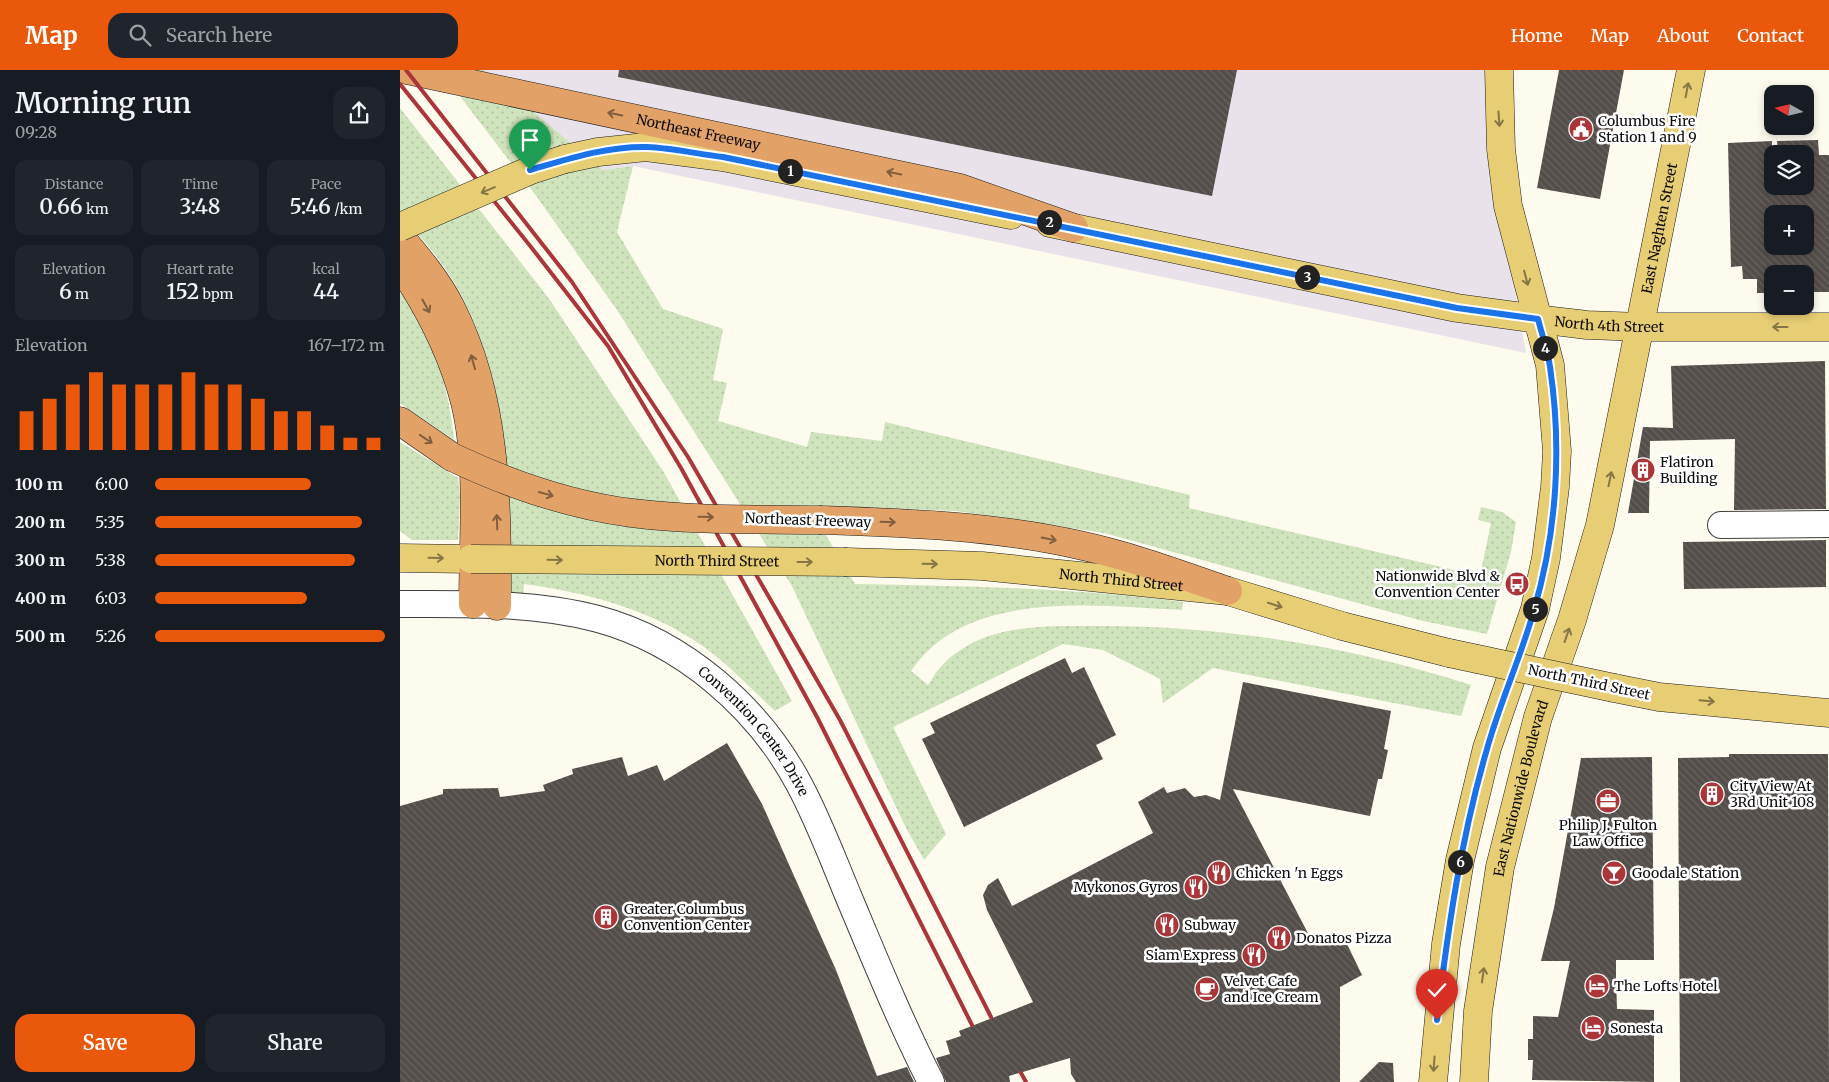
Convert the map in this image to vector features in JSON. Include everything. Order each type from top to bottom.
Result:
[{"type":"highway","name":"Northeast Freeway","points":[[407,70],[960,188],[1074,228]]},
{"type":"highway","points":[[400,237],[424,266],[450,307],[468,346],[484,399],[492,446],[497,524],[485,605]]},
{"type":"highway","points":[[400,265],[437,326],[453,363],[465,404],[485,605]]},
{"type":"highway","name":"Northeast Freeway","points":[[400,421],[452,457],[494,477],[590,506],[633,513],[692,517],[929,524],[976,528],[1037,537],[1121,555],[1228,591]]},
{"type":"main road","points":[[1433,1082],[1446,944],[1460,860],[1487,748],[1535,609],[1546,558],[1555,487],[1557,451],[1550,365],[1508,206],[1501,149],[1499,70]]},
{"type":"main road","name":"East Naghten Street","points":[[1642,327],[1691,70]]},
{"type":"main road","name":"North 4th Street","points":[[400,228],[530,170],[598,152],[646,147],[723,157],[1457,308],[1587,325],[1642,327],[1829,326]]},
{"type":"main road","name":"East Nationwide Boulevard","points":[[1474,1082],[1478,1011],[1500,867],[1538,716],[1580,595],[1600,525],[1642,327]]},
{"type":"main road","name":"North Third Street","points":[[400,558],[847,562],[982,566],[1228,591],[1342,626],[1449,653],[1659,697],[1829,713]]},
{"type":"main road","points":[[1546,558],[1556,583],[1563,589],[1580,595]]},
{"type":"street","points":[[1721,525],[1829,524]]},
{"type":"street","name":"Convention Center Drive","points":[[400,604],[485,605],[596,619],[632,631],[676,654],[711,678],[760,726],[799,784],[898,1013],[932,1082]]},
{"type":"shaded area","points":[[484,70],[1493,70],[1495,170],[1526,353],[633,166],[603,170]]},
{"type":"green space","points":[[440,70],[484,70],[603,170],[633,166],[617,232],[663,309],[723,329],[713,380],[727,383],[718,421],[807,447],[811,432],[882,441],[885,422],[1190,495],[1189,508],[1480,576],[1491,523],[1478,520],[1481,507],[1502,512],[1516,522],[1511,552],[1487,634],[1423,621],[1104,533],[956,511],[808,505],[855,584],[1060,591],[1183,602],[1182,610],[1073,606],[1035,608],[998,614],[965,626],[935,644],[911,671],[928,685],[944,664],[955,654],[975,642],[1001,632],[1027,628],[1068,626],[1189,629],[1285,640],[1332,649],[1379,659],[1471,685],[1461,716],[1213,668],[1163,703],[1160,679],[1103,650],[1063,644],[893,727],[946,834],[924,860],[906,828],[792,586],[617,310],[537,197]]},
{"type":"green space","points":[[400,108],[550,300],[663,471],[792,701],[775,711],[725,664],[703,647],[653,618],[611,602],[546,587],[524,584],[523,595],[511,593],[508,491],[495,391],[482,343],[463,298],[436,256],[400,217]]},
{"type":"green space","points":[[400,292],[422,325],[438,362],[452,420],[454,440],[400,403]]},
{"type":"green space","points":[[400,442],[458,478],[460,496],[458,540],[412,540],[400,531]]},
{"type":"building","points":[[619,70],[1237,70],[1212,196],[618,77]]},
{"type":"building","name":"Columbus Fire Station 1 and 9","points":[[1559,70],[1624,70],[1600,199],[1537,188]]},
{"type":"building","points":[[1818,140],[1819,155],[1829,155],[1829,292],[1814,292],[1814,265],[1764,265],[1764,293],[1757,293],[1757,279],[1743,279],[1742,266],[1731,267],[1728,143],[1772,141],[1772,145],[1764,145],[1764,195],[1814,195],[1814,145],[1777,145],[1777,141]]},
{"type":"building","points":[[1825,361],[1826,509],[1734,510],[1735,439],[1650,441],[1649,513],[1628,513],[1643,427],[1673,428],[1671,366]]},
{"type":"building","points":[[1826,540],[1826,587],[1684,589],[1683,542]]},
{"type":"building","points":[[1065,658],[1072,673],[1084,667],[1116,735],[1096,745],[1103,759],[964,827],[922,739],[935,733],[930,723]]},
{"type":"building","points":[[1243,682],[1391,711],[1384,749],[1388,750],[1382,779],[1378,779],[1370,816],[1233,789],[1312,941],[1328,934],[1334,936],[1344,945],[1347,944],[1362,975],[1340,987],[1340,1082],[1076,1082],[1071,1074],[1070,1058],[1009,1076],[1010,1082],[946,1082],[936,1058],[950,1054],[946,1041],[961,1036],[959,1031],[1033,1002],[987,910],[983,895],[988,885],[998,878],[1012,906],[1153,833],[1138,802],[1164,787],[1167,793],[1185,788],[1194,797],[1206,795],[1220,800]]},
{"type":"building","name":"Greater Columbus Convention Center","points":[[727,743],[762,804],[836,970],[877,1076],[907,1067],[914,1082],[400,1082],[400,806],[443,794],[443,789],[498,788],[500,797],[545,791],[543,785],[573,774],[572,769],[622,757],[628,776],[657,765],[664,781]]},
{"type":"building","points":[[1729,754],[1828,754],[1829,1082],[1680,1082],[1678,758],[1729,757]]},
{"type":"building","points":[[1652,757],[1654,960],[1616,960],[1616,977],[1617,1009],[1654,1010],[1654,1082],[1532,1080],[1533,1060],[1528,1060],[1528,1039],[1533,1039],[1533,1016],[1558,1017],[1570,961],[1541,961],[1554,908],[1581,758]]},
{"type":"building","points":[[1379,1062],[1393,1063],[1394,1082],[1359,1082]]},
{"type":"railway","points":[[406,70],[572,282],[688,457],[840,720],[991,1017]]},
{"type":"railway","points":[[400,84],[608,346],[681,468],[817,717],[972,1025]]},
{"type":"railway","points":[[1021,1073],[1026,1082]]},
{"type":"place","name":"Columbus Fire Station 1 and 9","points":[[1581,129]]},
{"type":"place","name":"Flatiron Building","points":[[1643,470]]},
{"type":"place","name":"Nationwide Blvd & Convention Center","points":[[1517,584]]},
{"type":"place","name":"City View At 3Rd Unit 108","points":[[1712,794]]},
{"type":"place","name":"Philip J. Fulton Law Office","points":[[1608,801]]},
{"type":"place","name":"Chicken 'n Eggs","points":[[1219,873]]},
{"type":"place","name":"Goodale Station","points":[[1614,873]]},
{"type":"place","name":"Mykonos Gyros","points":[[1196,887]]},
{"type":"place","name":"Greater Columbus Convention Center","points":[[606,917]]},
{"type":"place","name":"Subway","points":[[1167,925]]},
{"type":"place","name":"Donatos Pizza","points":[[1279,938]]},
{"type":"place","name":"Siam Express","points":[[1254,955]]},
{"type":"place","name":"The Lofts Hotel","points":[[1597,986]]},
{"type":"place","name":"Velvet Cafe and Ice Cream","points":[[1207,989]]},
{"type":"place","name":"Sonesta","points":[[1593,1028]]},
{"type":"route","points":[[530,170],[598,152],[646,147],[723,157],[1457,308],[1538,319],[1550,365],[1557,451],[1549,539],[1535,609],[1487,748],[1469,818],[1446,944],[1437,1020]]}]
